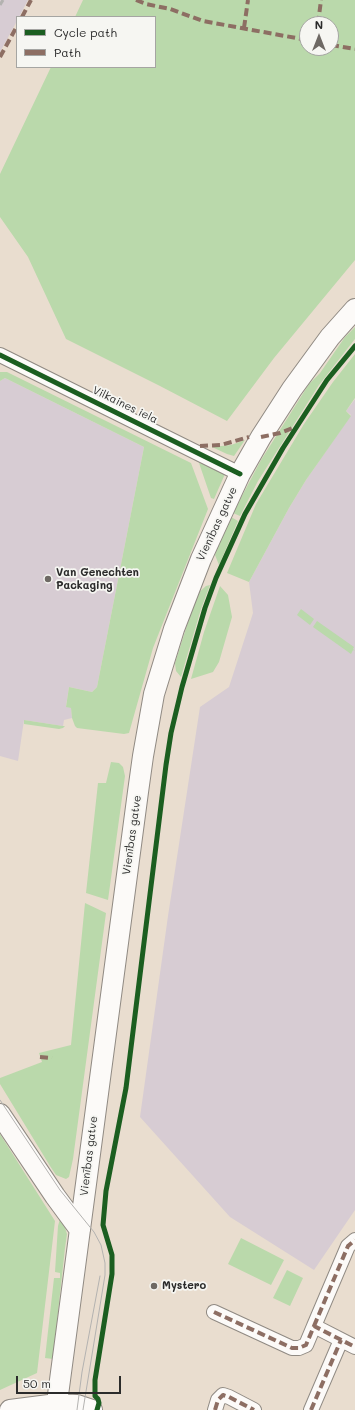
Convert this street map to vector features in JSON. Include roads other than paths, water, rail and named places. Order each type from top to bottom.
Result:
[{"type":"main road","name":"Vienības gatve","points":[[56,1407],[143,756],[154,694],[174,629],[201,559],[240,474],[261,437],[292,389],[330,337],[355,309]]},
{"type":"main road","points":[[0,1114],[55,1196],[80,1230]]},
{"type":"main road","points":[[10,1410],[77,1405],[92,1410]]},
{"type":"street","name":"Vilkaines iela","points":[[0,355],[240,474]]},
{"type":"street","points":[[214,1312],[292,1348],[299,1348],[306,1345],[348,1246],[355,1240]]},
{"type":"street","points":[[314,1326],[355,1347]]},
{"type":"street","points":[[311,1410],[341,1340]]},
{"type":"street","points":[[215,1410],[218,1400],[222,1395],[229,1396],[254,1410]]},
{"type":"tram line","points":[[0,1100],[60,1190],[94,1232],[101,1245],[105,1263],[105,1275],[83,1410]]},
{"type":"tram line","points":[[77,1410],[82,1372],[100,1276]]},
{"type":"railway","points":[[0,5],[3,0]]},
{"type":"place","name":"Van Genechten Packaging","points":[[48,579]]},
{"type":"place","name":"Mystero","points":[[154,1286]]}]
